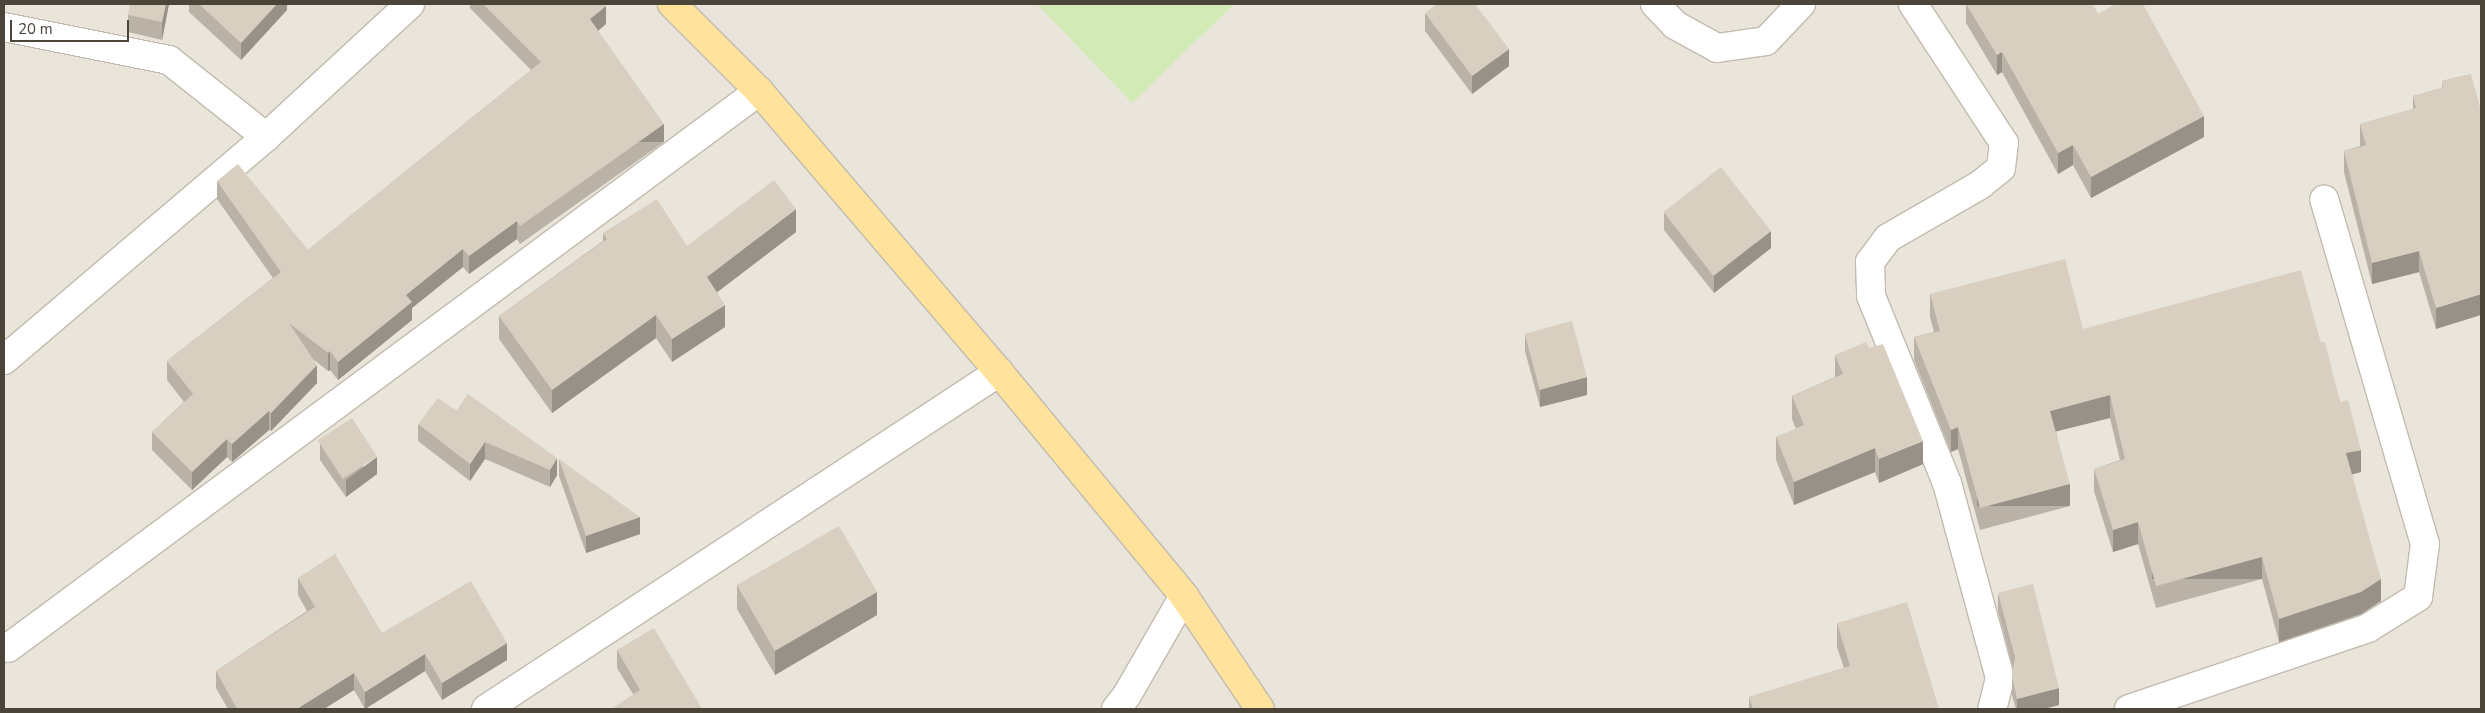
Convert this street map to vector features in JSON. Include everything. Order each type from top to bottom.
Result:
[{"type":"main road","points":[[672,4],[759,91],[999,372],[1184,596],[1260,709]]},
{"type":"street","points":[[4,360],[266,136],[410,4]]},
{"type":"street","points":[[1654,4],[1675,25],[1717,48],[1766,41],[1801,4]]},
{"type":"street","points":[[1913,4],[2004,143],[2001,168],[1980,185],[1888,238],[1870,262],[1871,296],[1947,482],[2000,678],[1992,709]]},
{"type":"street","points":[[4,27],[169,60],[266,136]]},
{"type":"street","points":[[8,648],[759,91]]},
{"type":"street","points":[[2129,709],[2368,628],[2418,597],[2424,544],[2324,199]]},
{"type":"street","points":[[486,709],[999,372]]},
{"type":"street","points":[[1116,709],[1136,680],[1184,596]]},
{"type":"shaded area","points":[[4,4],[2481,4],[2481,709],[4,709]]},
{"type":"green space","points":[[1037,4],[1234,4],[1132,103]]},
{"type":"building","points":[[130,4],[166,4],[162,22],[128,15]]},
{"type":"building","points":[[199,4],[277,4],[241,43]]},
{"type":"building","points":[[483,4],[605,4],[606,6],[590,19],[664,124],[520,226],[517,221],[469,256],[463,249],[406,295],[412,302],[338,362],[330,351],[328,353],[289,323],[317,365],[271,413],[269,411],[232,444],[227,439],[192,472],[152,432],[193,394],[167,361],[281,272],[217,181],[238,164],[308,250],[541,62]]},
{"type":"building","points":[[1437,4],[1475,4],[1509,49],[1472,76],[1425,13]]},
{"type":"building","points":[[1966,4],[2092,4],[2098,14],[2116,4],[2143,4],[2204,116],[2091,177],[2073,145],[2058,153],[2002,52],[1997,55]]},
{"type":"building","points":[[2471,74],[2481,111],[2481,294],[2436,308],[2419,251],[2372,263],[2344,151],[2366,145],[2360,124],[2416,108],[2413,96],[2443,88],[2442,81]]},
{"type":"building","points":[[1721,167],[1771,231],[1713,276],[1663,212]]},
{"type":"building","points":[[774,180],[796,209],[707,277],[725,305],[672,339],[656,315],[552,390],[499,316],[607,239],[603,233],[657,199],[687,246]]},
{"type":"building","points":[[2065,259],[2083,329],[2301,270],[2321,343],[2325,342],[2340,402],[2348,400],[2361,450],[2346,453],[2381,579],[2361,592],[2279,619],[2262,557],[2156,586],[2138,522],[2113,530],[2094,469],[2125,459],[2110,395],[2050,411],[2070,484],[1980,508],[1958,427],[1951,430],[1914,337],[1940,331],[1930,294]]},
{"type":"building","points":[[1572,321],[1587,377],[1540,390],[1525,334]]},
{"type":"building","points":[[1866,342],[1869,348],[1883,344],[1923,441],[1879,459],[1875,448],[1794,482],[1776,437],[1804,425],[1792,396],[1843,374],[1835,355]]},
{"type":"building","points":[[468,394],[557,458],[550,470],[485,442],[470,464],[418,424],[438,398],[457,411]]},
{"type":"building","points":[[352,418],[377,457],[343,479],[318,440]]},
{"type":"building","points":[[559,459],[640,517],[586,536]]},
{"type":"building","points":[[839,526],[877,592],[775,651],[737,585]]},
{"type":"building","points":[[335,554],[382,633],[471,581],[507,643],[442,683],[425,654],[365,692],[354,673],[297,709],[237,709],[216,671],[315,607],[298,578]]},
{"type":"building","points":[[2033,584],[2059,688],[2017,699],[2012,677],[2015,657],[1998,593]]},
{"type":"building","points":[[1907,602],[1939,709],[1753,709],[1749,697],[1850,666],[1837,623]]},
{"type":"building","points":[[654,628],[702,709],[611,709],[640,690],[617,650]]}]
